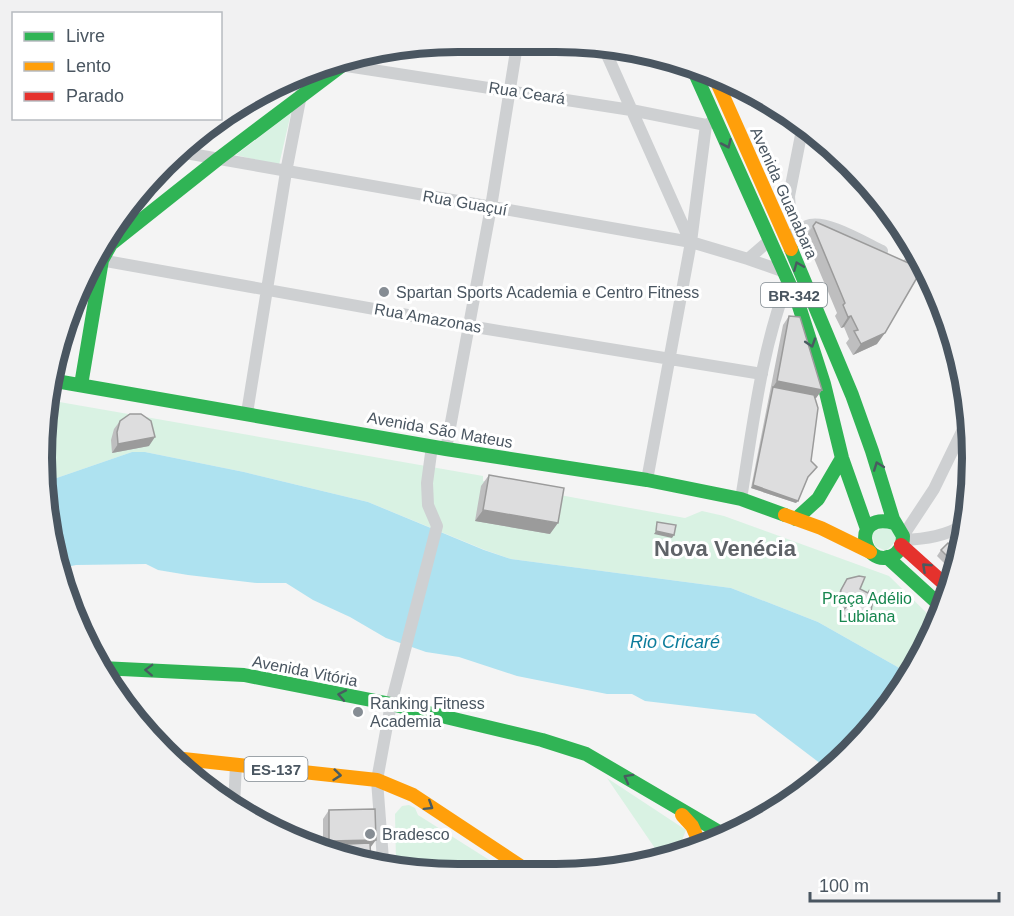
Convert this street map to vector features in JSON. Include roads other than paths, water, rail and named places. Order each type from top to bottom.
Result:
[{"type":"main road","points":[[117,239],[330,73]]},
{"type":"main road","name":"Avenida Guanabara","points":[[696,78],[711,122],[770,240],[798,303],[824,384],[842,458],[866,532]]},
{"type":"main road","name":"Avenida Guanabara","points":[[719,87],[764,191],[793,234],[867,434],[899,534]]},
{"type":"main road","points":[[81,385],[97,274]]},
{"type":"main road","name":"Avenida São Mateus","points":[[60,382],[446,449],[647,480],[741,499],[821,528],[870,552]]},
{"type":"main road","points":[[796,519],[809,511],[822,495],[842,458]]},
{"type":"main road","points":[[866,532],[876,521],[888,520],[942,581]]},
{"type":"main road","name":"Avenida São Mateus","points":[[821,528],[866,532]]},
{"type":"main road","name":"BR-342","points":[[866,532],[866,547],[870,552]]},
{"type":"main road","points":[[870,552],[875,556],[887,557],[898,551],[899,534]]},
{"type":"main road","points":[[887,557],[935,601]]},
{"type":"main road","name":"Avenida Vitória","points":[[112,669],[243,675],[391,704],[542,740],[586,754],[716,831]]},
{"type":"main road","name":"ES-137","points":[[187,759],[377,780],[413,795],[517,864]]},
{"type":"main road","points":[[677,809],[692,826],[698,838]]},
{"type":"street","points":[[446,449],[491,207],[516,52]]},
{"type":"street","points":[[609,56],[691,242]]},
{"type":"street","name":"Rua Ceará","points":[[357,65],[711,122]]},
{"type":"street","points":[[247,413],[286,172],[303,83]]},
{"type":"street","points":[[647,480],[711,122]]},
{"type":"street","points":[[800,134],[789,196],[793,234],[813,224],[828,226],[913,265]]},
{"type":"street","name":"Rua Guaçuí","points":[[190,154],[691,242],[748,259]]},
{"type":"street","points":[[764,191],[791,188]]},
{"type":"street","points":[[748,259],[770,240]]},
{"type":"street","name":"Avenida Guanabara","points":[[741,499],[762,374],[776,312],[787,277],[748,259]]},
{"type":"street","name":"Rua Amazonas","points":[[104,260],[469,326],[762,374]]},
{"type":"street","points":[[776,312],[798,303]]},
{"type":"street","points":[[899,534],[920,511],[934,489],[961,433]]},
{"type":"street","points":[[383,857],[377,780],[391,704],[437,526],[428,505],[427,483],[432,446]]},
{"type":"street","points":[[899,534],[931,539],[955,530]]},
{"type":"street","points":[[234,796],[236,764]]},
{"type":"water","name":"Rio Cricaré","points":[[132,452],[145,452],[244,472],[368,502],[511,559],[731,588],[818,622],[902,669],[878,705],[843,745],[821,764],[755,714],[645,701],[632,694],[607,694],[517,676],[459,657],[426,652],[386,638],[350,617],[313,600],[286,583],[257,583],[188,575],[158,570],[146,564],[67,567],[60,537],[53,479]]},
{"type":"place","name":"Spartan Sports Academia e Centro Fitness","points":[[384,292]]},
{"type":"place","name":"Ranking Fitness Academia","points":[[358,712]]},
{"type":"place","name":"Bradesco","points":[[370,834]]},
{"type":"district","name":"Nova Venécia","points":[[725,548]]},
{"type":"park label","name":"Praça Adélio Lubiana","points":[[867,607]]}]
